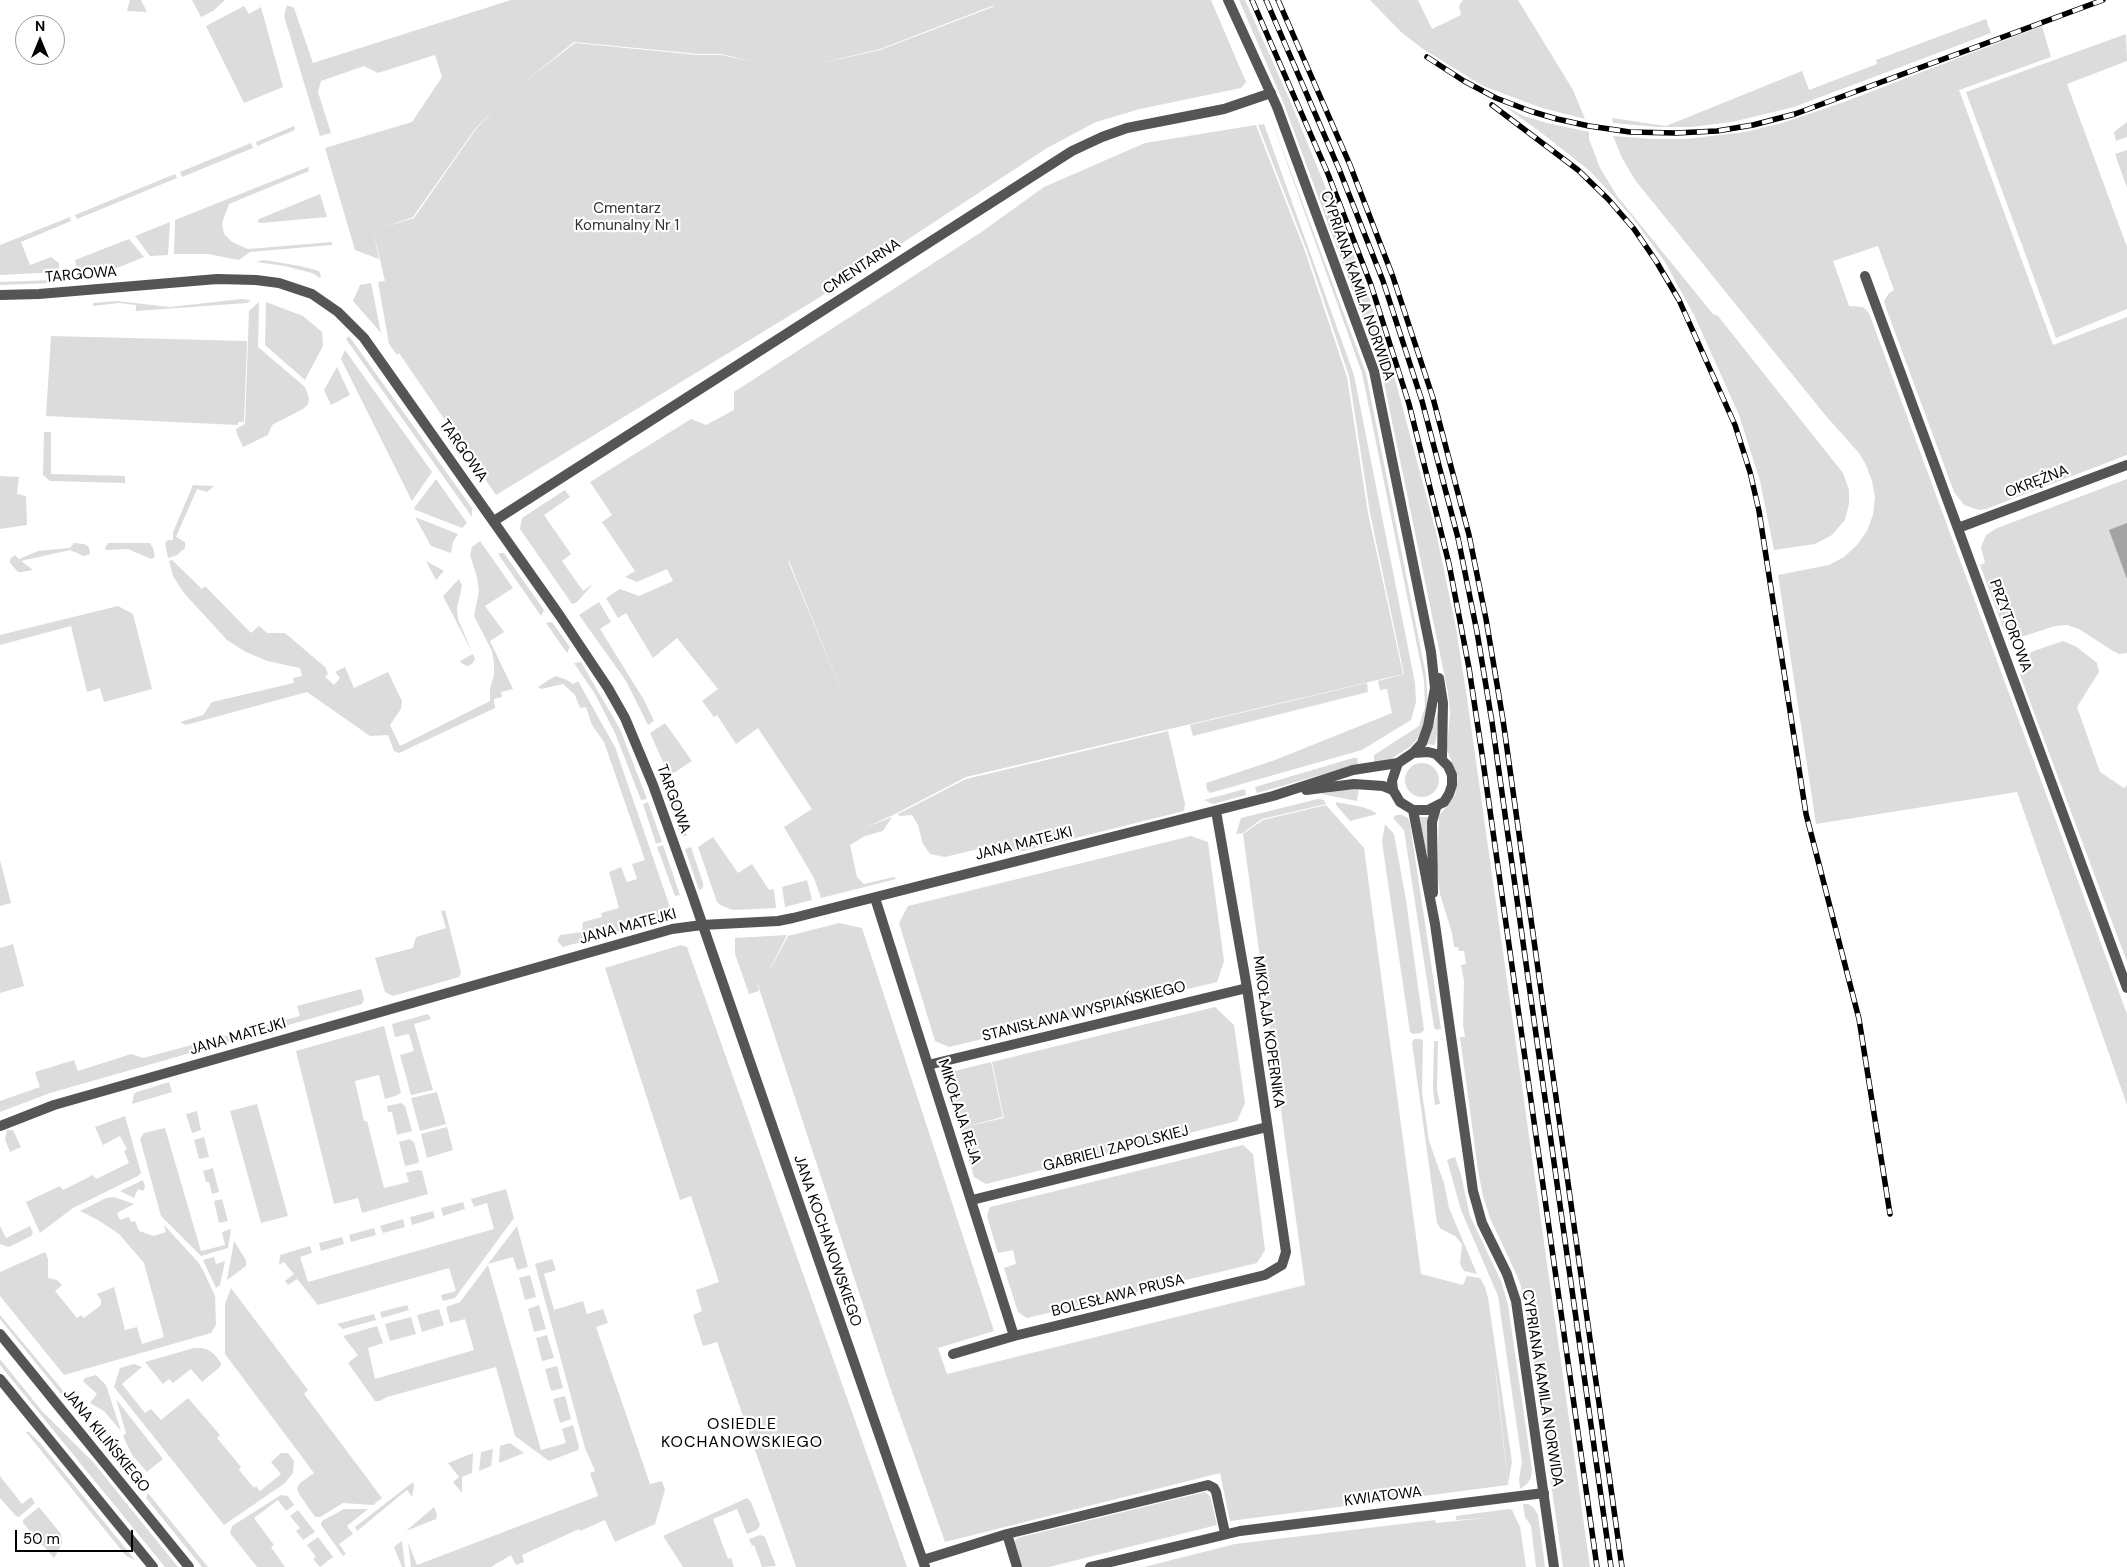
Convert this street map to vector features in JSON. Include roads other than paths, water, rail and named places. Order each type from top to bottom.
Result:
[{"type":"street","name":"CYPRIANA KAMILA NORWIDA","points":[[1228,0],[1271,93],[1374,371],[1431,652],[1435,688],[1428,726],[1422,743],[1413,752]]},
{"type":"street","name":"CMENTARNA","points":[[494,521],[1072,151],[1127,128],[1224,108],[1271,93]]},
{"type":"street","name":"PRZYTOROWA","points":[[1865,276],[2127,988]]},
{"type":"street","name":"TARGOWA","points":[[0,295],[39,294],[236,279],[280,283],[312,294],[338,312],[364,338],[494,521],[608,688],[625,718],[653,785],[702,925]]},
{"type":"street","name":"OKRĘŻNA","points":[[1958,528],[2127,465]]},
{"type":"street","name":"CYPRIANA KAMILA NORWIDA","points":[[1431,652],[1441,685],[1443,703],[1442,758]]},
{"type":"street","points":[[1413,752],[1428,752],[1442,758],[1452,775],[1452,785],[1449,794],[1436,808],[1413,810],[1400,802],[1393,790],[1392,781],[1398,764],[1413,752]]},
{"type":"street","name":"JANA MATEJKI","points":[[0,1126],[54,1105],[672,929],[702,925],[778,921],[1216,811],[1273,796],[1354,770],[1398,764]]},
{"type":"street","name":"JANA MATEJKI","points":[[1273,796],[1354,784],[1383,786],[1393,790]]},
{"type":"street","name":"CYPRIANA KAMILA NORWIDA","points":[[1435,924],[1432,822],[1436,808]]},
{"type":"street","name":"CYPRIANA KAMILA NORWIDA","points":[[1413,810],[1435,924],[1472,1191],[1482,1224],[1507,1274],[1516,1301],[1554,1567]]},
{"type":"street","name":"MIKOŁAJA KOPERNIKA","points":[[1216,811],[1247,988],[1285,1245],[1285,1259]]},
{"type":"street","name":"MIKOŁAJA REJA","points":[[874,898],[1014,1336]]},
{"type":"street","name":"JANA KOCHANOWSKIEGO","points":[[702,925],[924,1564]]},
{"type":"street","name":"STANISŁAWA WYSPIAŃSKIEGO","points":[[928,1065],[1247,988]]},
{"type":"street","name":"GABRIELI ZAPOLSKIEJ","points":[[972,1200],[1267,1127]]},
{"type":"street","name":"BOLESŁAWA PRUSA","points":[[953,1354],[1014,1336],[1265,1275],[1277,1269],[1285,1259]]},
{"type":"street","name":"JANA KILIŃSKIEGO","points":[[0,1334],[189,1567]]},
{"type":"street","points":[[0,1379],[153,1567]]},
{"type":"street","points":[[924,1564],[1007,1534],[1208,1485],[1214,1488],[1216,1492],[1225,1533]]},
{"type":"street","name":"KWIATOWA","points":[[1090,1567],[1225,1533],[1544,1493]]},
{"type":"street","points":[[1007,1534],[1017,1567]]},
{"type":"railway","points":[[1252,0],[1328,174],[1371,285],[1409,404],[1449,564],[1469,668],[1482,754],[1597,1567]]},
{"type":"railway","points":[[1266,0],[1339,169],[1383,281],[1422,401],[1458,538],[1477,632],[1492,722],[1611,1567]]},
{"type":"railway","points":[[1278,0],[1350,165],[1393,277],[1433,398],[1469,535],[1486,619],[1503,720],[1622,1567]]},
{"type":"railway","points":[[1427,57],[1464,81],[1496,98],[1557,119],[1630,132],[1676,133],[1717,131],[1753,125],[1795,114],[2103,0]]},
{"type":"railway","points":[[1492,105],[1578,170],[1608,199],[1634,229],[1679,300],[1735,425],[1750,472],[1759,511],[1806,814],[1859,1019],[1890,1214]]},
{"type":"district","name":"OSIEDLE KOCHANOWSKIEGO","points":[[742,1434]]},
{"type":"park label","name":"Cmentarz Komunalny Nr 1","points":[[627,218]]}]
